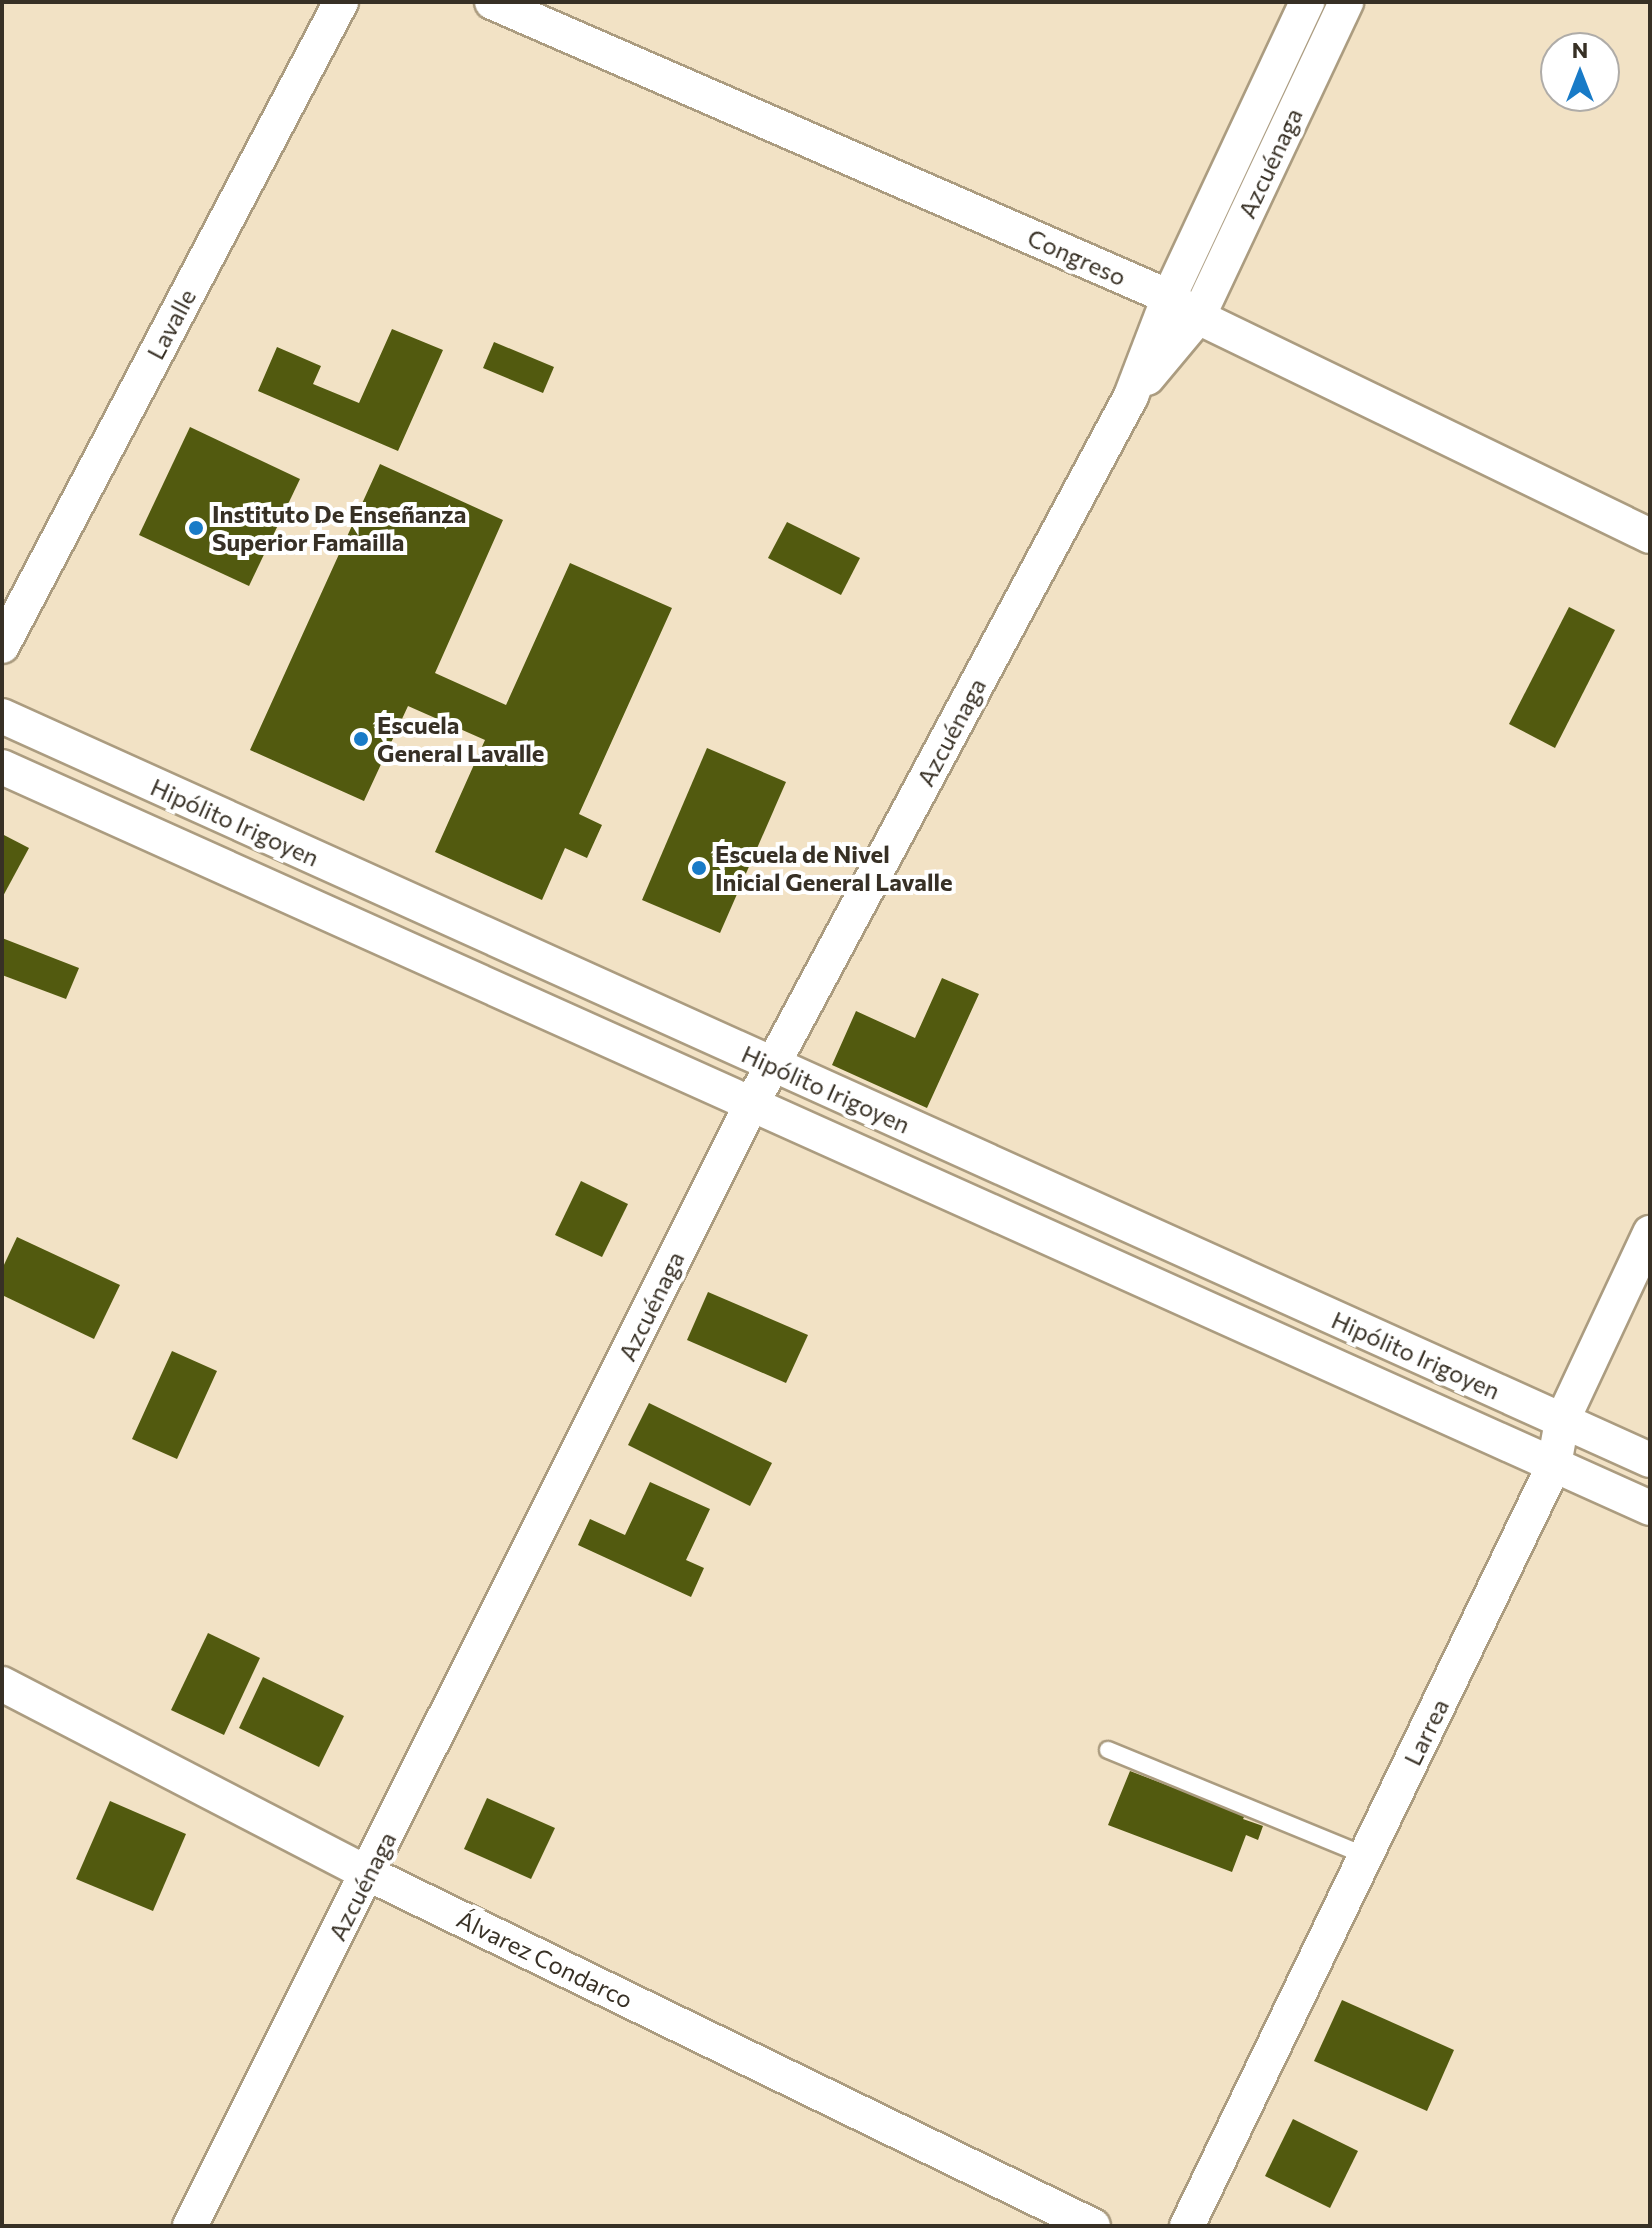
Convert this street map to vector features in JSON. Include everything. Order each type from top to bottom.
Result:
[{"type":"street","name":"Lavalle","points":[[2,646],[341,2]]},
{"type":"street","name":"Congreso","points":[[492,2],[1169,297],[1198,317],[1650,536]]},
{"type":"street","name":"Azcuénaga","points":[[190,2226],[369,1874],[750,1107],[1131,396],[1169,297],[1307,2]]},
{"type":"street","name":"Azcuénaga","points":[[1131,396],[1198,317],[1346,2]]},
{"type":"street","name":"Hipólito Irigoyen","points":[[2,716],[1650,1460]]},
{"type":"street","name":"Hipólito Irigoyen","points":[[2,767],[750,1107],[1650,1508]]},
{"type":"street","name":"Larrea","points":[[1187,2226],[1554,1465],[1562,1421],[1650,1233]]},
{"type":"street","name":"Álvarez Condarco","points":[[2,1684],[369,1874],[1093,2226]]},
{"type":"lane","points":[[1108,1750],[1367,1856]]},
{"type":"building","points":[[392,329],[443,350],[398,451],[258,391],[277,347],[321,366],[313,384],[359,403]]},
{"type":"building","points":[[494,342],[554,367],[543,393],[483,368]]},
{"type":"building","points":[[190,427],[300,479],[249,586],[139,535]]},
{"type":"building","points":[[380,464],[503,520],[435,673],[506,705],[570,563],[672,608],[579,814],[602,825],[587,858],[565,848],[542,900],[435,852],[485,740],[408,706],[364,801],[250,750]]},
{"type":"building","points":[[787,522],[860,558],[841,595],[768,558]]},
{"type":"building","points":[[1569,607],[1615,630],[1555,748],[1509,724]]},
{"type":"building","points":[[707,748],[786,782],[720,933],[642,900]]},
{"type":"building","points":[[2,834],[29,848],[2,898]]},
{"type":"building","points":[[2,938],[79,968],[66,999],[2,975]]},
{"type":"building","points":[[942,978],[979,994],[927,1108],[832,1065],[856,1011],[915,1038]]},
{"type":"building","points":[[581,1181],[628,1204],[602,1257],[555,1235]]},
{"type":"building","points":[[17,1237],[120,1285],[94,1339],[2,1295],[2,1269]]},
{"type":"building","points":[[708,1292],[808,1335],[786,1383],[687,1340]]},
{"type":"building","points":[[172,1351],[217,1371],[177,1459],[132,1439]]},
{"type":"building","points":[[649,1403],[772,1463],[750,1506],[628,1445]]},
{"type":"building","points":[[650,1482],[710,1509],[686,1560],[704,1568],[691,1597],[578,1545],[590,1519],[625,1535]]},
{"type":"building","points":[[208,1633],[260,1658],[224,1735],[171,1710]]},
{"type":"building","points":[[263,1677],[344,1716],[319,1767],[239,1728]]},
{"type":"building","points":[[1130,1771],[1245,1815],[1243,1819],[1263,1826],[1258,1840],[1246,1835],[1232,1872],[1108,1825]]},
{"type":"building","points":[[487,1798],[555,1828],[531,1879],[464,1849]]},
{"type":"building","points":[[110,1801],[186,1834],[153,1911],[76,1879]]},
{"type":"building","points":[[1342,2000],[1454,2050],[1427,2111],[1314,2061]]},
{"type":"building","points":[[1293,2119],[1358,2151],[1330,2208],[1265,2176]]},
{"type":"place","name":"Instituto De Enseñanza Superior Famailla","points":[[196,528]]},
{"type":"place","name":"Escuela General Lavalle","points":[[361,739]]},
{"type":"place","name":"Escuela de Nivel Inicial General Lavalle","points":[[699,868]]}]
